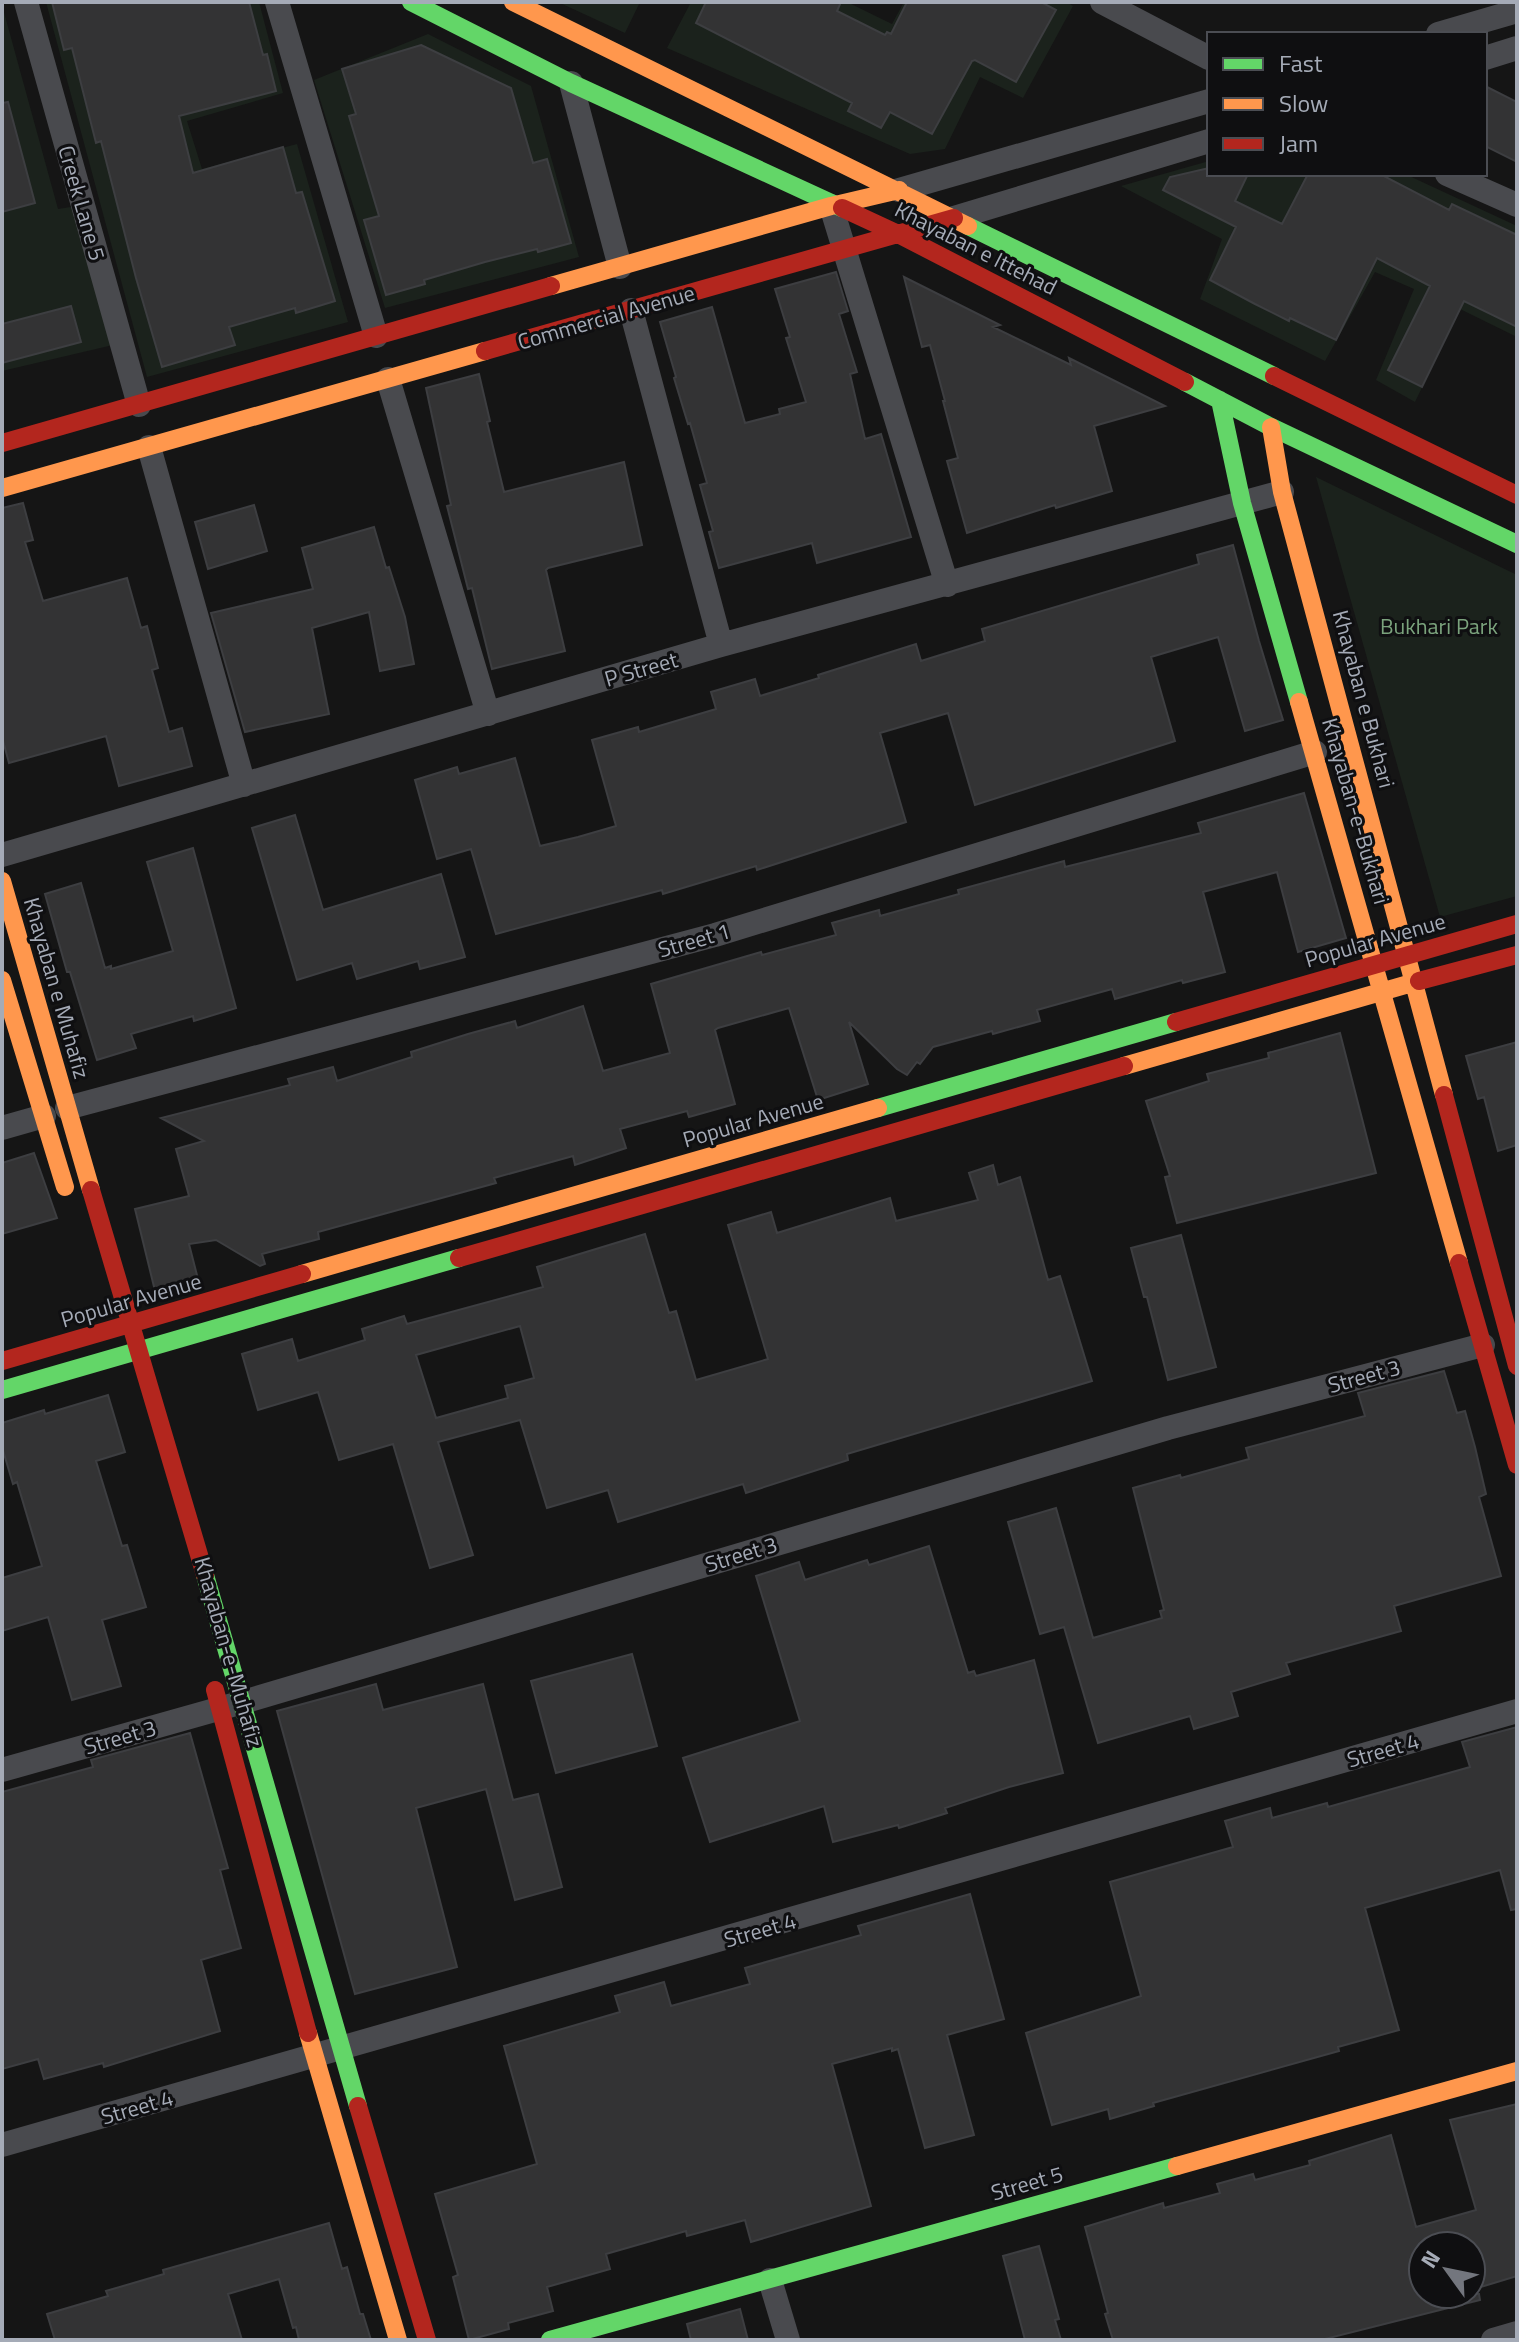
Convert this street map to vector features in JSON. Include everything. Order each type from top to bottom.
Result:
[{"type":"street","name":"Creek Lane 5","points":[[26,2],[139,405]]},
{"type":"street","points":[[277,2],[376,336]]},
{"type":"street","name":"Khayaban e Ittehad","points":[[411,2],[571,83],[898,234],[1271,427],[1517,544]]},
{"type":"street","name":"Khayaban e Ittehad","points":[[513,2],[1517,495]]},
{"type":"street","points":[[1102,2],[1207,57]]},
{"type":"street","points":[[1445,32],[1517,11]]},
{"type":"street","points":[[1487,57],[1517,48]]},
{"type":"street","points":[[571,83],[620,267]]},
{"type":"street","name":"Commercial Avenue","points":[[2,443],[1207,102]]},
{"type":"street","name":"Commercial Avenue","points":[[2,488],[845,250],[1207,142]]},
{"type":"street","points":[[1452,176],[1517,205]]},
{"type":"street","points":[[834,205],[947,585]]},
{"type":"street","points":[[631,310],[721,645]]},
{"type":"street","points":[[388,379],[488,714]]},
{"type":"street","name":"Khayaban-e-Bukhari","points":[[1220,400],[1242,503],[1517,1465]]},
{"type":"street","name":"Khayaban e Bukhari","points":[[1271,427],[1282,492],[1415,983]]},
{"type":"street","points":[[149,447],[244,785]]},
{"type":"street","name":"P Street","points":[[2,855],[721,645],[1282,492]]},
{"type":"street","name":"Street 1","points":[[2,1128],[715,935],[1315,752]]},
{"type":"street","name":"Khayaban e Muhafiz","points":[[2,881],[55,1112]]},
{"type":"street","name":"Popular Avenue","points":[[2,1361],[106,1323],[130,1326],[1517,924]]},
{"type":"street","points":[[2,1390],[119,1365],[140,1351],[1383,991],[1517,955]]},
{"type":"street","name":"Khayaban-e-Muhafiz","points":[[2,980],[55,1112],[140,1351],[232,1705],[314,2057],[398,2340]]},
{"type":"street","points":[[1415,983],[1517,1366]]},
{"type":"street","name":"Khayaban-e-Muhafiz","points":[[55,1112],[70,1202]]},
{"type":"street","points":[[106,1323],[119,1365]]},
{"type":"street","name":"Street 3","points":[[2,1770],[1168,1428],[1483,1345]]},
{"type":"street","name":"Khayaban-e-Muhafiz","points":[[209,1666],[232,1705],[427,2340]]},
{"type":"street","name":"Street 4","points":[[2,2145],[1517,1711]]},
{"type":"street","name":"Street 5","points":[[550,2340],[1517,2071]]},
{"type":"street","points":[[770,2280],[788,2340]]},
{"type":"street","points":[[1493,2340],[1517,2333]]},
{"type":"green space","points":[[46,2],[259,2],[283,93],[187,121],[202,169],[297,144],[348,322],[147,377]]},
{"type":"green space","points":[[558,2],[640,2],[625,33]]},
{"type":"green space","points":[[691,2],[847,2],[892,24],[904,2],[1066,2],[1073,6],[1023,98],[980,77],[945,149],[910,154],[667,48]]},
{"type":"green space","points":[[2,5],[58,209],[83,205],[113,345],[2,371]]},
{"type":"green space","points":[[428,34],[531,86],[579,257],[385,308],[314,80]]},
{"type":"green space","points":[[1207,162],[1207,176],[1409,176],[1517,226],[1517,337],[1460,309],[1415,402],[1376,380],[1414,289],[1375,272],[1325,361],[1200,299],[1222,239],[1121,186]]},
{"type":"green space","name":"Bukhari Park","points":[[1316,477],[1517,575],[1517,896],[1440,917]]},
{"type":"building","points":[[52,2],[249,2],[276,91],[179,116],[193,173],[283,147],[296,193],[302,192],[335,301],[296,313],[295,308],[229,327],[235,345],[162,367],[101,141],[96,143],[72,48],[64,50]]},
{"type":"building","points":[[706,2],[841,2],[837,11],[885,35],[887,32],[891,34],[907,2],[1041,2],[1056,10],[1016,82],[972,61],[932,134],[890,112],[881,128],[848,111],[852,103],[696,23]]},
{"type":"building","points":[[421,45],[511,88],[533,163],[547,159],[571,243],[485,262],[386,295],[364,220],[379,216],[349,116],[356,114],[342,69]]},
{"type":"building","points":[[1487,87],[1517,102],[1517,162],[1487,147]]},
{"type":"building","points":[[8,102],[35,203],[2,212],[2,103]]},
{"type":"building","points":[[1207,168],[1207,176],[1247,176],[1235,201],[1282,224],[1307,176],[1384,176],[1449,210],[1452,204],[1517,235],[1517,327],[1464,301],[1422,387],[1388,370],[1430,286],[1377,258],[1336,340],[1290,318],[1289,321],[1210,280],[1236,227],[1163,190],[1170,177]]},
{"type":"building","points":[[836,272],[848,311],[839,314],[857,372],[850,374],[865,439],[881,434],[911,537],[817,563],[812,543],[719,568],[709,532],[713,531],[700,485],[707,483],[660,322],[712,307],[745,423],[780,414],[779,409],[806,402],[775,289]]},
{"type":"building","points":[[904,277],[1000,325],[993,327],[1071,365],[1069,358],[1165,406],[1094,426],[1112,491],[1056,508],[1055,505],[967,533],[947,461],[958,458],[945,401],[930,345],[922,347]]},
{"type":"building","points":[[71,306],[81,342],[2,363],[2,324]]},
{"type":"building","points":[[479,374],[504,492],[624,462],[642,545],[548,568],[565,651],[492,669],[447,506],[451,505],[426,388]]},
{"type":"building","points":[[23,503],[33,540],[25,542],[43,601],[127,578],[141,628],[147,626],[158,668],[152,670],[169,732],[182,728],[192,766],[119,786],[106,736],[9,763],[2,737],[2,508]]},
{"type":"building","points":[[254,505],[267,551],[208,569],[195,522]]},
{"type":"building","points":[[374,527],[405,617],[414,664],[380,671],[369,612],[312,628],[329,714],[245,732],[211,613],[313,589],[302,548]]},
{"type":"building","points":[[1233,545],[1283,720],[1245,731],[1218,637],[1151,657],[1175,741],[975,805],[948,713],[880,733],[906,822],[757,870],[756,866],[663,894],[662,890],[496,934],[471,849],[437,859],[415,780],[457,767],[459,774],[515,758],[540,846],[578,837],[616,826],[592,740],[638,727],[639,732],[716,709],[711,692],[755,679],[760,696],[916,644],[921,661],[985,641],[982,629],[1199,564],[1197,555]]},
{"type":"building","points":[[1304,793],[1346,938],[1298,952],[1277,872],[1203,892],[1225,972],[1183,983],[1182,980],[1115,999],[1112,989],[1037,1010],[1040,1021],[933,1047],[907,1075],[849,1022],[868,1084],[818,1100],[789,1008],[718,1028],[715,1030],[735,1104],[689,1117],[687,1111],[620,1129],[626,1148],[575,1165],[573,1156],[494,1178],[496,1183],[318,1232],[319,1239],[262,1254],[265,1264],[260,1266],[216,1240],[189,1244],[199,1283],[156,1295],[135,1209],[189,1196],[176,1149],[204,1141],[161,1118],[290,1085],[288,1079],[333,1067],[337,1081],[412,1057],[411,1052],[468,1034],[515,1021],[517,1028],[583,1006],[603,1071],[670,1053],[651,984],[761,952],[762,955],[836,935],[832,923],[879,910],[880,916],[959,894],[958,890],[1064,861],[1065,867],[1201,833],[1198,823]]},
{"type":"building","points":[[295,815],[323,910],[441,874],[465,957],[420,969],[418,961],[357,979],[352,963],[297,980],[252,828]]},
{"type":"building","points":[[193,848],[236,1008],[194,1021],[193,1016],[131,1034],[136,1048],[97,1060],[45,894],[81,883],[105,968],[111,966],[111,969],[173,951],[147,862]]},
{"type":"building","points":[[1340,1033],[1376,1173],[1177,1223],[1165,1177],[1170,1176],[1146,1101],[1209,1081],[1207,1074],[1269,1058],[1268,1053]]},
{"type":"building","points":[[1517,1042],[1517,1145],[1498,1151],[1484,1097],[1478,1099],[1466,1056]]},
{"type":"building","points":[[34,1153],[57,1218],[2,1234],[2,1163]]},
{"type":"building","points":[[993,1165],[998,1185],[1020,1177],[1048,1280],[1060,1276],[1092,1381],[847,1454],[848,1460],[746,1493],[743,1484],[618,1522],[608,1490],[547,1508],[520,1420],[438,1442],[473,1555],[430,1568],[393,1444],[339,1460],[318,1392],[258,1410],[242,1354],[292,1339],[298,1361],[365,1340],[362,1329],[404,1316],[407,1324],[543,1287],[537,1267],[645,1234],[669,1313],[676,1311],[696,1380],[768,1359],[728,1225],[771,1212],[777,1233],[890,1198],[896,1221],[978,1200],[969,1173]],"holes":[[[520,1326],[534,1378],[505,1386],[508,1398],[436,1418],[416,1355]]]},
{"type":"building","points":[[1181,1235],[1216,1367],[1168,1380],[1131,1248]]},
{"type":"building","points":[[1444,1371],[1457,1413],[1465,1411],[1486,1494],[1479,1497],[1501,1576],[1394,1606],[1401,1631],[1286,1663],[1290,1674],[1231,1692],[1238,1716],[1194,1729],[1190,1716],[1098,1743],[1064,1627],[1040,1634],[1008,1522],[1056,1508],[1093,1638],[1162,1618],[1160,1611],[1164,1610],[1133,1488],[1249,1459],[1246,1448],[1365,1416],[1358,1393]]},
{"type":"building","points":[[108,1395],[125,1452],[96,1461],[122,1546],[127,1545],[146,1607],[102,1620],[121,1686],[72,1700],[48,1617],[2,1631],[2,1578],[42,1566],[17,1482],[13,1484],[2,1447],[2,1423]]},
{"type":"building","points":[[929,1546],[968,1673],[974,1671],[976,1676],[1034,1660],[1063,1773],[945,1808],[947,1813],[899,1828],[898,1825],[833,1842],[824,1806],[710,1842],[683,1758],[800,1721],[756,1576],[799,1562],[805,1580],[867,1560],[869,1565]]},
{"type":"building","points":[[632,1654],[657,1746],[556,1773],[531,1681]]},
{"type":"building","points":[[376,1684],[383,1710],[483,1684],[513,1800],[538,1794],[562,1887],[515,1900],[486,1789],[416,1808],[457,1967],[355,1994],[277,1711]]},
{"type":"building","points":[[1517,1727],[1517,1909],[1511,1910],[1500,1870],[1365,1908],[1399,2030],[1338,2047],[1339,2051],[1153,2103],[1154,2106],[1110,2119],[1108,2109],[1052,2125],[1026,2033],[1141,1996],[1110,1882],[1233,1847],[1225,1821],[1270,1808],[1272,1818],[1327,1803],[1328,1807],[1470,1767],[1462,1742]]},
{"type":"building","points":[[190,1733],[228,1868],[220,1870],[241,1948],[201,1960],[220,2031],[104,2067],[103,2063],[44,2079],[38,2059],[2,2069],[2,1792],[93,1767],[91,1760]]},
{"type":"building","points":[[970,1894],[1004,2019],[947,2035],[974,2135],[925,2148],[898,2049],[832,2064],[871,2206],[751,2242],[745,2220],[687,2236],[686,2231],[606,2254],[610,2269],[547,2287],[553,2311],[508,2323],[509,2329],[469,2340],[453,2277],[458,2275],[435,2194],[537,2164],[504,2046],[620,2012],[615,1996],[664,1982],[671,2006],[750,1984],[745,1968],[861,1935],[858,1926]]},
{"type":"building","points":[[1517,2104],[1517,2276],[1487,2285],[1487,2230],[1407,2230],[1407,2310],[1440,2310],[1321,2340],[1113,2340],[1085,2227],[1163,2203],[1164,2208],[1220,2193],[1217,2184],[1253,2174],[1255,2180],[1310,2165],[1309,2161],[1391,2135],[1416,2227],[1476,2210],[1450,2120]]},
{"type":"building","points":[[329,2223],[342,2269],[347,2267],[371,2340],[299,2340],[279,2279],[228,2294],[242,2340],[55,2340],[47,2314],[108,2296],[106,2291],[164,2274],[163,2270]]},
{"type":"building","points":[[1039,2246],[1059,2319],[1055,2320],[1061,2340],[1025,2340],[1003,2256]]},
{"type":"building","points":[[740,2309],[748,2340],[691,2340],[687,2324]]},
{"type":"traffic: fast","points":[[411,2],[571,83],[842,208]]},
{"type":"traffic: fast","points":[[968,226],[1274,376]]},
{"type":"traffic: fast","points":[[1185,382],[1271,427],[1517,544]]},
{"type":"traffic: fast","points":[[1220,400],[1242,503],[1299,702]]},
{"type":"traffic: fast","points":[[878,1108],[1176,1022]]},
{"type":"traffic: fast","points":[[2,1390],[459,1258]]},
{"type":"traffic: fast","points":[[205,1575],[358,2106]]},
{"type":"traffic: fast","points":[[550,2340],[1177,2166]]},
{"type":"traffic: slow","points":[[513,2],[968,226]]},
{"type":"traffic: slow","points":[[551,286],[831,206],[899,190]]},
{"type":"traffic: slow","points":[[2,488],[485,351]]},
{"type":"traffic: slow","points":[[1271,427],[1282,492],[1444,1095]]},
{"type":"traffic: slow","points":[[1299,702],[1459,1263]]},
{"type":"traffic: slow","points":[[2,881],[91,1190]]},
{"type":"traffic: slow","points":[[2,980],[65,1187]]},
{"type":"traffic: slow","points":[[1124,1066],[1419,981]]},
{"type":"traffic: slow","points":[[302,1274],[878,1108]]},
{"type":"traffic: slow","points":[[308,2033],[398,2340]]},
{"type":"traffic: slow","points":[[1177,2166],[1517,2071]]},
{"type":"traffic: jam","points":[[842,208],[1185,382]]},
{"type":"traffic: jam","points":[[485,351],[954,218]]},
{"type":"traffic: jam","points":[[2,443],[551,286]]},
{"type":"traffic: jam","points":[[1274,376],[1517,495]]},
{"type":"traffic: jam","points":[[1176,1022],[1517,924]]},
{"type":"traffic: jam","points":[[1419,981],[1517,955]]},
{"type":"traffic: jam","points":[[459,1258],[1124,1066]]},
{"type":"traffic: jam","points":[[1444,1095],[1517,1366]]},
{"type":"traffic: jam","points":[[91,1190],[205,1575]]},
{"type":"traffic: jam","points":[[1459,1263],[1517,1465]]},
{"type":"traffic: jam","points":[[2,1361],[302,1274]]},
{"type":"traffic: jam","points":[[215,1690],[308,2033]]},
{"type":"traffic: jam","points":[[358,2106],[427,2340]]}]
